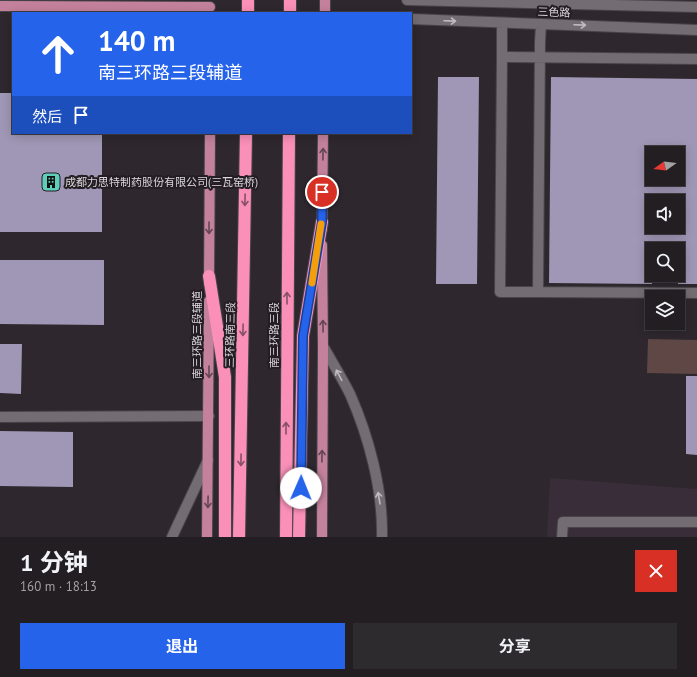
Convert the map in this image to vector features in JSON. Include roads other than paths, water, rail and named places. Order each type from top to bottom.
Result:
[{"type":"highway","points":[[248,0],[248,12]]},
{"type":"highway","points":[[290,0],[290,12]]},
{"type":"highway","name":"三环路南三段","points":[[240,537],[246,134]]},
{"type":"highway","name":"南三环路三段","points":[[286,537],[288,134]]},
{"type":"highway","points":[[299,537],[303,336],[322,222]]},
{"type":"highway","points":[[209,276],[225,377],[225,537]]},
{"type":"main road","points":[[325,0],[325,12]]},
{"type":"main road","points":[[0,6],[123,3],[210,7]]},
{"type":"main road","name":"南三环路三段辅道","points":[[207,537],[210,134]]},
{"type":"main road","points":[[322,537],[323,134]]},
{"type":"street","name":"三色路","points":[[407,0],[697,7]]},
{"type":"street","name":"三色路","points":[[412,19],[697,30]]},
{"type":"street","points":[[502,23],[500,292],[697,293]]},
{"type":"street","points":[[538,292],[541,24]]},
{"type":"street","points":[[502,57],[697,59]]},
{"type":"street","points":[[323,346],[350,394],[364,429],[374,468],[382,518],[382,537]]},
{"type":"street","points":[[0,417],[209,416]]},
{"type":"street","points":[[172,537],[208,458]]},
{"type":"street","points":[[562,537],[563,522],[697,522]]},
{"type":"place","name":"成都力思特制药股份有限公司(三瓦窑桥)","points":[[51,182]]}]
